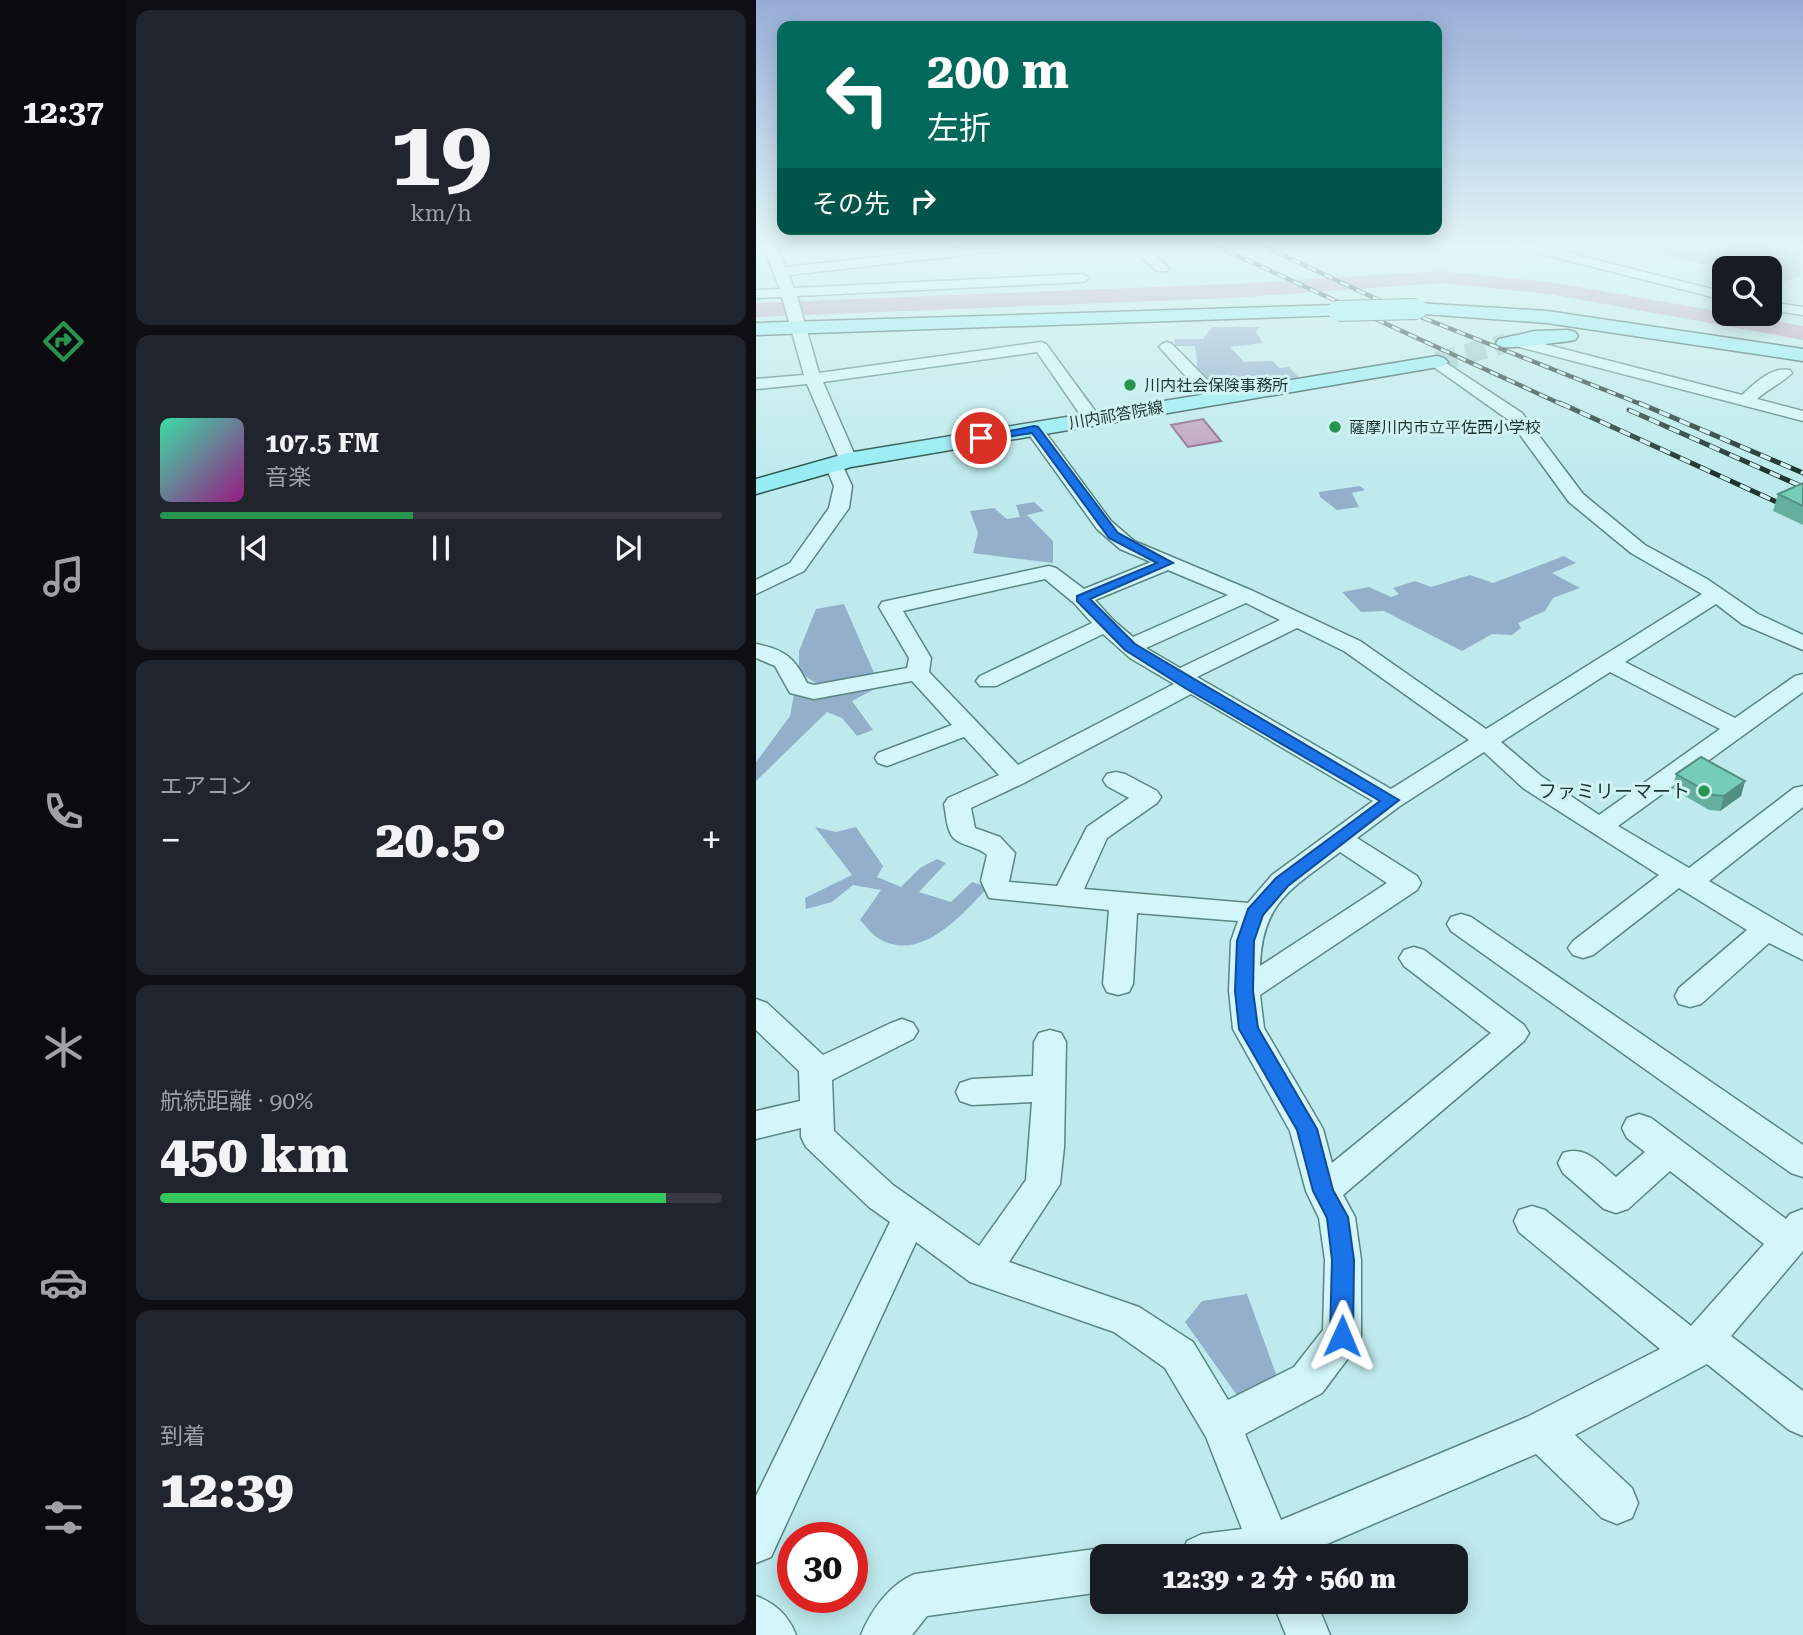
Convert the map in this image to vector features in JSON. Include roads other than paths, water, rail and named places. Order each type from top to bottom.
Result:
[{"type":"main road","points":[[756,329],[796,324],[950,320]]},
{"type":"main road","points":[[1562,320],[1797,371]]},
{"type":"main road","points":[[1509,342],[1549,336],[1620,341],[1739,358],[1797,371]]},
{"type":"main road","name":"川内祁答院線","points":[[756,487],[841,463],[1214,397],[1437,362]]},
{"type":"street","points":[[756,587],[797,566],[839,508],[844,486],[841,463],[795,320]]},
{"type":"street","points":[[1509,342],[1803,416]]},
{"type":"street","points":[[756,384],[813,379],[1041,347],[1091,419]]},
{"type":"street","points":[[1167,347],[1214,397]]},
{"type":"street","points":[[1437,362],[1516,417],[1576,498],[1638,549],[1717,594],[1750,619],[1803,643]]},
{"type":"street","points":[[1745,401],[1763,384],[1797,371]]},
{"type":"street","points":[[1034,429],[1114,536],[1127,545],[1246,595],[1352,646],[1483,740],[1532,782],[1599,827],[1803,950]]},
{"type":"street","points":[[1082,598],[1167,563]]},
{"type":"street","points":[[918,673],[920,658],[890,607],[1049,572],[1082,598],[1105,625],[1130,647],[1391,800]]},
{"type":"street","points":[[1221,1425],[1308,1380],[1342,1336],[1343,1260],[1337,1217],[1323,1191],[1306,1129],[1249,1029],[1244,991],[1246,941],[1255,913],[1282,882],[1391,800],[1717,594]]},
{"type":"street","points":[[1130,647],[1246,595]]},
{"type":"street","points":[[1255,913],[999,891],[995,881],[1000,853],[991,843],[963,832],[957,804],[1015,777],[1296,620]]},
{"type":"street","points":[[988,681],[1105,625]]},
{"type":"street","points":[[756,651],[774,653],[787,666],[798,688],[814,692],[918,673]]},
{"type":"street","points":[[1610,663],[1738,729]]},
{"type":"street","points":[[918,673],[1015,777]]},
{"type":"street","points":[[1599,827],[1803,681]]},
{"type":"street","points":[[887,758],[968,727]]},
{"type":"street","points":[[1066,897],[1096,833],[1148,797],[1116,780]]},
{"type":"street","points":[[1583,948],[1803,794]]},
{"type":"street","points":[[1244,991],[1407,883],[1339,839]]},
{"type":"street","points":[[1118,984],[1124,902]]},
{"type":"street","points":[[1461,924],[1803,1163]]},
{"type":"street","points":[[1690,996],[1768,929]]},
{"type":"street","points":[[1323,1191],[1514,1033],[1414,958]]},
{"type":"street","points":[[756,1011],[815,1067],[818,1137],[881,1196],[983,1270],[1126,1319],[1179,1355],[1221,1425],[1270,1544]]},
{"type":"street","points":[[815,1074],[902,1031]]},
{"type":"street","points":[[983,1270],[1043,1184],[1047,1147],[1050,1042]]},
{"type":"street","points":[[972,1092],[1049,1088]]},
{"type":"street","points":[[756,1125],[817,1111]]},
{"type":"street","points":[[1289,1544],[1541,1431],[1700,1345],[1795,1233],[1639,1128]]},
{"type":"street","points":[[1574,1163],[1616,1198],[1670,1151]]},
{"type":"street","points":[[756,1542],[910,1217]]},
{"type":"street","points":[[1532,1221],[1700,1345],[1803,1416]]},
{"type":"street","points":[[1541,1431],[1617,1503]]},
{"type":"street","points":[[883,1635],[915,1596],[1090,1572]]},
{"type":"street","points":[[1299,1614],[1308,1635]]},
{"type":"street","points":[[756,1618],[774,1635]]},
{"type":"waterway","points":[[1731,320],[1803,333]]},
{"type":"tunnel","points":[[1437,362],[1506,343]]},
{"type":"railway","points":[[1378,320],[1563,405]]},
{"type":"railway","points":[[1429,320],[1643,405]]},
{"type":"railway","points":[[1560,403],[1803,514]]},
{"type":"railway","points":[[1639,403],[1803,473]]},
{"type":"railway","points":[[1629,410],[1803,487]]},
{"type":"place","name":"川内社会保険事務所","points":[[1130,385]]},
{"type":"place","name":"薩摩川内市立平佐西小学校","points":[[1335,427]]},
{"type":"place","name":"ファミリーマート","points":[[1704,791]]}]
